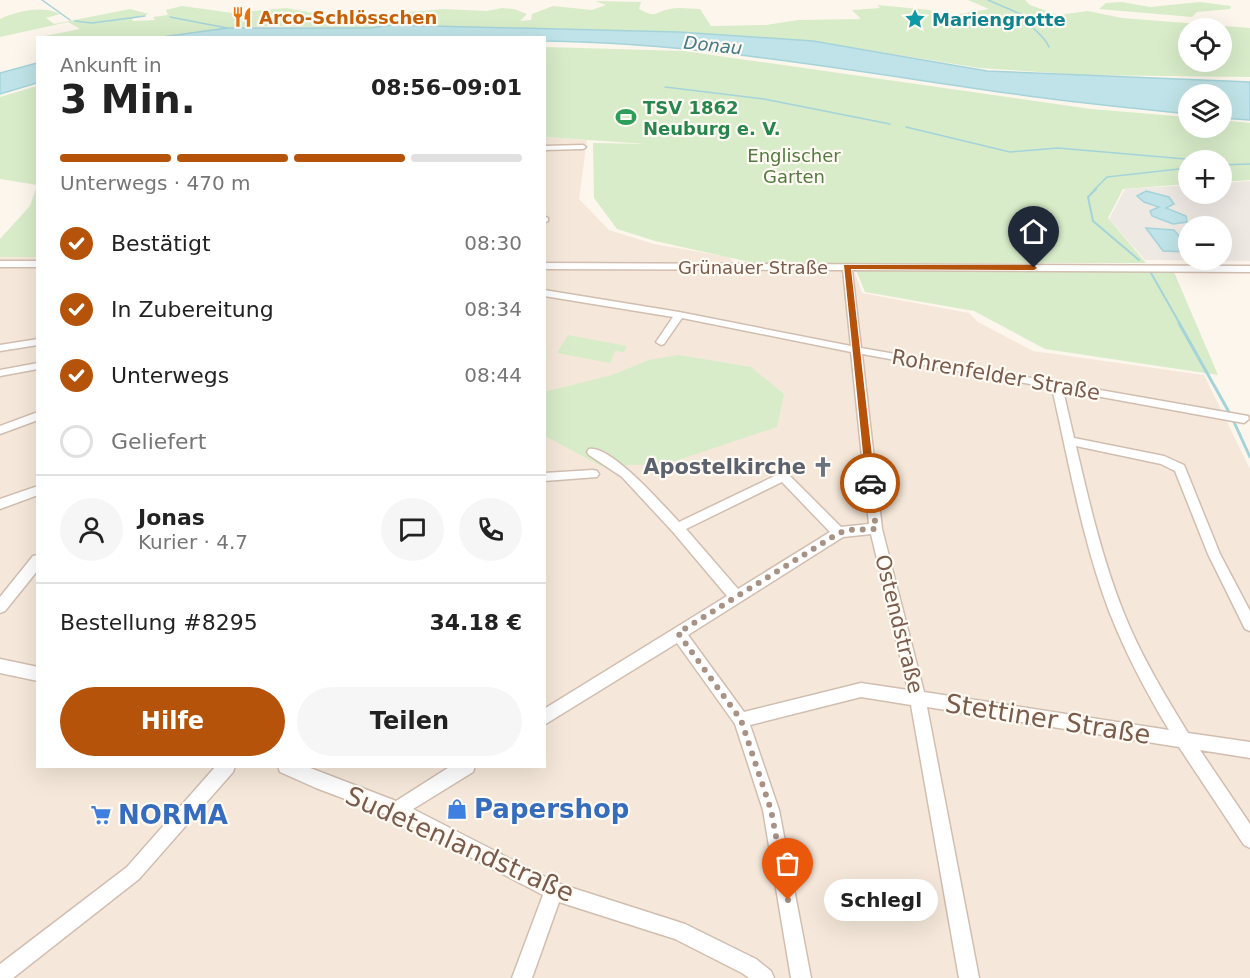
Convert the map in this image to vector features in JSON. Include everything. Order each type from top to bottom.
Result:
[{"type":"street","points":[[546,148],[583,147]]},
{"type":"street","points":[[0,264],[36,264]]},
{"type":"street","name":"Grünauer Straße","points":[[546,266],[1250,269]]},
{"type":"street","name":"Ostendstraße","points":[[847,267],[876,529],[918,699],[969,978]]},
{"type":"street","name":"Rohrenfelder Straße","points":[[546,293],[679,315],[856,350],[1244,419]]},
{"type":"street","points":[[661,342],[679,315]]},
{"type":"street","points":[[0,348],[36,342]]},
{"type":"street","points":[[0,374],[36,366]]},
{"type":"street","points":[[1057,386],[1094,545],[1128,639],[1181,739],[1250,839]]},
{"type":"street","points":[[0,429],[36,417]]},
{"type":"street","points":[[1070,441],[1164,460],[1180,468],[1214,554],[1250,625]]},
{"type":"street","points":[[593,452],[626,474],[677,528],[737,598]]},
{"type":"street","points":[[546,477],[593,474]]},
{"type":"street","points":[[677,528],[783,476],[839,533]]},
{"type":"street","points":[[0,504],[36,491]]},
{"type":"street","points":[[546,716],[839,533],[848,530],[876,529]]},
{"type":"street","points":[[0,607],[36,562]]},
{"type":"street","points":[[678,633],[741,720],[771,810],[801,978]]},
{"type":"street","points":[[0,666],[36,674]]},
{"type":"street","name":"Stettiner Straße","points":[[741,720],[861,690],[1250,750]]},
{"type":"street","points":[[0,976],[133,873],[225,768]]},
{"type":"street","name":"Sudetenlandstraße","points":[[290,768],[316,780],[398,810],[554,891],[678,931],[749,966],[764,978]]},
{"type":"street","points":[[398,810],[464,768]]},
{"type":"street","points":[[522,978],[554,891]]},
{"type":"shaded area","points":[[546,137],[587,140],[579,199],[609,230],[654,244],[729,257],[735,264],[546,263]]},
{"type":"shaded area","points":[[1250,181],[1250,261],[1232,261],[1232,216],[1178,216],[1178,260],[1145,260],[1109,219],[1125,189],[1178,186],[1178,204],[1232,204],[1232,182]]},
{"type":"shaded area","points":[[0,256],[36,257],[36,768],[546,768],[546,269],[852,264],[862,293],[969,313],[978,322],[1033,351],[1204,375],[1250,469],[1250,978],[0,978]]},
{"type":"green space","points":[[968,0],[1025,0],[1030,5],[1058,15],[1088,11],[1122,18],[1178,22],[1178,72],[1232,72],[1232,27],[1250,28],[1250,77],[1084,75],[979,68],[813,41],[679,32],[391,25],[371,28],[272,26],[227,28],[169,36],[45,36],[80,29],[68,22],[0,37],[0,19],[38,10],[60,14],[46,18],[54,24],[130,9],[149,14],[132,19],[133,21],[155,20],[153,17],[168,15],[166,10],[182,6],[233,13],[286,8],[319,14],[384,14],[444,9],[487,11],[502,8],[514,9],[527,14],[520,21],[531,20],[532,14],[553,6],[592,10],[606,5],[595,1],[641,2],[639,9],[652,14],[674,8],[700,9],[711,26],[766,25],[798,20],[861,19],[852,10],[880,8],[877,5],[930,10],[941,17],[989,9]]},
{"type":"green space","points":[[1122,2],[1150,7],[1200,2],[1231,6],[1230,9],[1197,12],[1192,17],[1099,9],[1106,3]]},
{"type":"green space","name":"Englischer Garten","points":[[546,47],[684,51],[1091,109],[1178,116],[1178,138],[1232,138],[1232,121],[1250,123],[1250,180],[1232,181],[1232,150],[1178,150],[1178,185],[1123,189],[1108,218],[1146,263],[754,263],[655,241],[617,229],[594,198],[593,143],[647,144],[546,137]]},
{"type":"green space","points":[[36,86],[36,185],[0,179],[0,97]]},
{"type":"green space","points":[[36,188],[36,257],[0,257],[0,239],[30,206]]},
{"type":"green space","points":[[856,270],[1174,272],[1218,375],[1045,349],[974,311],[865,292]]},
{"type":"green space","points":[[568,335],[627,346],[624,352],[615,351],[610,363],[557,353]]},
{"type":"green space","points":[[679,355],[751,367],[784,394],[777,427],[666,464],[601,466],[546,437],[546,392],[612,375],[649,360]]},
{"type":"water","name":"Donau","points":[[391,25],[679,32],[813,41],[987,71],[1250,82],[1250,120],[1232,119],[1232,84],[1178,84],[1178,113],[1042,98],[724,53],[665,47],[546,41],[546,36],[169,36],[227,28],[371,28]]},
{"type":"water","points":[[36,63],[36,83],[0,94],[0,73]]},
{"type":"water","points":[[1146,191],[1169,197],[1174,204],[1166,208],[1186,216],[1178,216],[1178,223],[1173,224],[1152,216],[1150,211],[1159,207],[1144,202],[1137,196]]},
{"type":"water","points":[[1146,228],[1174,230],[1178,235],[1178,252],[1163,251]]},
{"type":"waterway","points":[[42,0],[70,20]]},
{"type":"waterway","points":[[988,0],[1023,15]]},
{"type":"waterway","points":[[75,21],[92,23],[145,16]]},
{"type":"waterway","points":[[1024,16],[1049,47]]},
{"type":"waterway","points":[[170,17],[227,28]]},
{"type":"waterway","points":[[665,87],[764,99],[890,124]]},
{"type":"waterway","points":[[906,127],[1010,152],[1058,148],[1178,158]]},
{"type":"waterway","points":[[1232,165],[1250,164]]},
{"type":"waterway","points":[[1094,190],[1107,177],[1178,169]]},
{"type":"waterway","points":[[1096,189],[1088,197],[1093,221],[1139,260]]},
{"type":"waterway","points":[[1151,273],[1180,324]]},
{"type":"waterway","points":[[1179,323],[1229,412]]},
{"type":"waterway","points":[[1234,422],[1250,457]]},
{"type":"way so far","points":[[788,900],[771,810],[741,720],[678,633],[839,533],[848,530],[876,529],[870,483]]},
{"type":"place","name":"Arco-Schlösschen","points":[[242,17]]},
{"type":"place","name":"Mariengrotte","points":[[915,19]]},
{"type":"place","name":"TSV 1862 Neuburg e. V.","points":[[626,117]]},
{"type":"place","name":"Apostelkirche","points":[[823,467]]},
{"type":"place","name":"Papershop","points":[[457,809]]},
{"type":"place","name":"NORMA","points":[[101,815]]},
{"type":"place","name":"Schlegl","points":[[788,900]]},
{"type":"route","points":[[870,483],[847,267],[1034,268]]}]
